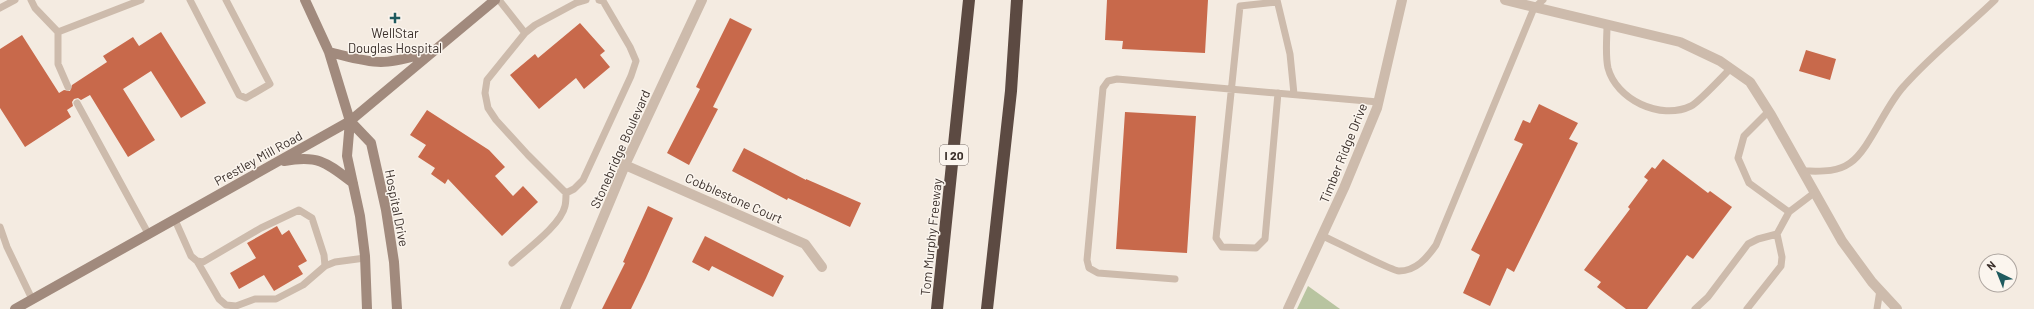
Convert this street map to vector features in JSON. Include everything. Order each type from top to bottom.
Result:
[{"type":"highway","name":"Tom Murphy Freeway","points":[[937,309],[969,0]]},
{"type":"highway","points":[[987,309],[1011,91],[1017,0]]},
{"type":"street","name":"Hospital Drive","points":[[305,0],[329,52],[350,121],[347,156],[360,216],[365,258],[367,309]]},
{"type":"street","name":"Prestley Mill Road","points":[[15,309],[350,121],[495,0]]},
{"type":"street","name":"Stonebridge Boulevard","points":[[565,309],[625,165],[702,0]]},
{"type":"street","name":"Timber Ridge Drive","points":[[1288,309],[1323,236],[1378,102],[1402,0]]},
{"type":"street","points":[[1505,0],[1680,42],[1720,61],[1750,82],[1803,171],[1842,241],[1880,290],[1897,309]]},
{"type":"street","points":[[329,52],[382,62],[393,61],[434,51]]},
{"type":"street","name":"Hospital Drive","points":[[350,121],[371,143],[387,218],[394,262],[397,309]]},
{"type":"street","points":[[276,162],[298,159],[324,161],[352,183]]},
{"type":"street","name":"Cobblestone Court","points":[[625,165],[804,244],[822,267]]},
{"type":"lane","points":[[0,8],[16,0]]},
{"type":"lane","points":[[31,0],[35,8],[58,32],[58,64],[68,87]]},
{"type":"lane","points":[[58,32],[141,0]]},
{"type":"lane","points":[[190,0],[239,95],[246,98],[270,84],[226,0]]},
{"type":"lane","points":[[499,0],[525,33]]},
{"type":"lane","points":[[512,263],[561,216],[565,206],[566,193],[496,120],[488,108],[485,93],[487,80],[525,33],[576,3],[586,0]]},
{"type":"lane","points":[[566,193],[574,189],[583,180],[631,76],[636,61],[630,47],[603,1],[599,0]]},
{"type":"lane","points":[[1323,236],[1398,272],[1413,268],[1427,258],[1436,245],[1534,8],[1543,0]]},
{"type":"lane","points":[[1803,171],[1832,171],[1850,163],[1864,148],[1903,86],[1995,0]]},
{"type":"lane","points":[[1278,93],[1265,239],[1256,248],[1222,247],[1216,238],[1238,3],[1277,1],[1290,54],[1294,94]]},
{"type":"lane","points":[[1606,25],[1608,67],[1615,85],[1631,99],[1648,107],[1672,111],[1691,106],[1731,68]]},
{"type":"lane","points":[[1175,279],[1098,273],[1089,268],[1087,260],[1103,88],[1108,81],[1117,78],[1378,102]]},
{"type":"lane","points":[[77,103],[148,235]]},
{"type":"lane","points":[[1768,111],[1744,136],[1738,158],[1749,183],[1789,212]]},
{"type":"lane","points":[[1747,309],[1781,266],[1782,257],[1777,234],[1789,212],[1814,193]]},
{"type":"lane","points":[[197,262],[203,262],[261,228],[299,210],[312,218],[322,247],[325,266]]},
{"type":"lane","points":[[175,220],[191,256],[197,262],[219,299],[226,305],[236,306],[255,298],[276,299],[303,285],[325,266],[335,262],[365,258]]},
{"type":"lane","points":[[0,227],[4,248],[32,299]]},
{"type":"lane","points":[[1695,309],[1708,297],[1748,244],[1758,239],[1777,234]]},
{"type":"lane","points":[[1877,309],[1880,290]]},
{"type":"green space","points":[[1308,286],[1340,309],[1297,309]]},
{"type":"building","points":[[1107,0],[1208,0],[1205,53],[1122,49],[1123,41],[1105,40]]},
{"type":"building","points":[[730,18],[752,29],[713,107],[718,109],[689,165],[667,153],[700,89],[696,87]]},
{"type":"building","points":[[580,23],[605,51],[600,55],[610,67],[584,89],[576,78],[539,109],[510,75],[535,54],[538,58]]},
{"type":"building","points":[[161,32],[206,103],[181,118],[151,71],[123,89],[155,140],[128,157],[90,95],[81,100],[78,98],[74,99],[72,102],[73,106],[67,110],[71,117],[25,147],[0,108],[0,49],[22,35],[59,93],[64,90],[70,91],[72,85],[107,62],[103,56],[133,37],[139,46]]},
{"type":"building","points":[[1806,50],[1836,59],[1830,80],[1799,71]]},
{"type":"building","points":[[1539,104],[1578,123],[1569,139],[1578,143],[1514,272],[1507,268],[1490,306],[1463,293],[1480,255],[1471,250],[1523,144],[1514,140],[1523,120],[1530,123]]},
{"type":"building","points":[[427,110],[489,150],[505,167],[495,176],[513,196],[523,186],[538,202],[502,236],[448,179],[445,184],[431,174],[435,168],[418,157],[426,145],[410,135]]},
{"type":"building","points":[[1125,112],[1196,116],[1187,253],[1116,249]]},
{"type":"building","points":[[744,148],[806,180],[861,203],[850,227],[788,198],[787,200],[732,171]]},
{"type":"building","points":[[1663,159],[1708,193],[1710,191],[1732,207],[1693,259],[1687,255],[1647,309],[1626,309],[1597,287],[1601,282],[1584,270],[1630,209],[1628,207],[1648,180],[1644,177],[1652,167],[1655,169]]},
{"type":"building","points":[[648,206],[673,218],[631,309],[602,309],[625,263],[623,262]]},
{"type":"building","points":[[277,226],[282,235],[289,230],[307,261],[298,266],[303,274],[274,291],[264,275],[239,289],[230,273],[256,258],[247,243]]},
{"type":"building","points":[[705,236],[784,276],[773,297],[712,266],[709,271],[692,262]]},
{"type":"place","name":"WellStar Douglas Hospital","points":[[395,18]]}]
